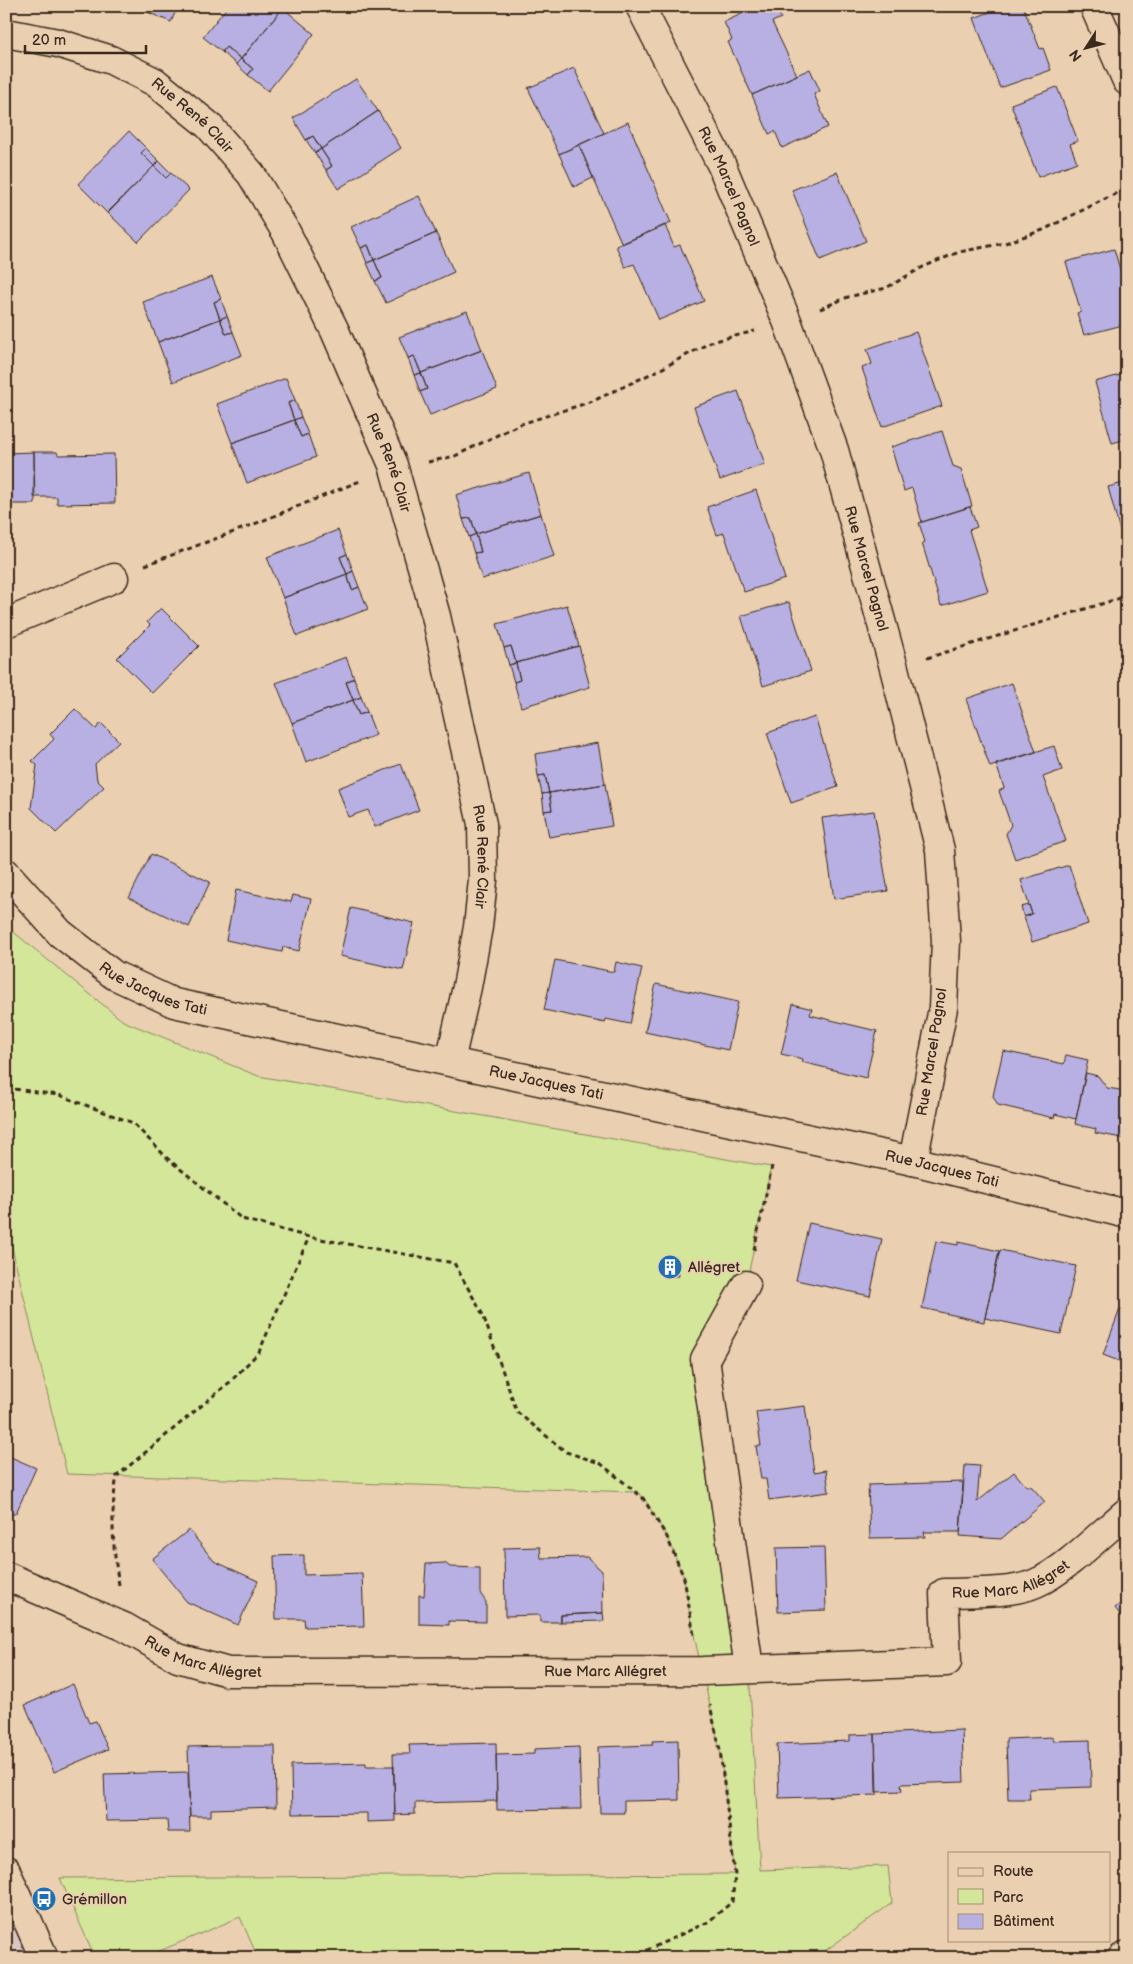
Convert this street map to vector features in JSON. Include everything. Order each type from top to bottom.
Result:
[{"type":"street","name":"Rue Marcel Pagnol","points":[[640,6],[722,166],[786,322],[834,450],[894,668],[940,850],[946,941],[943,1008],[912,1162]]},
{"type":"street","points":[[1094,6],[1127,81]]},
{"type":"street","name":"Rue René Clair","points":[[6,33],[58,44],[111,60],[155,82],[208,125],[251,174],[286,232],[335,331],[393,465],[436,616],[482,824],[482,880],[478,927],[467,987],[450,1061]]},
{"type":"street","points":[[6,623],[114,578]]},
{"type":"street","name":"Rue Jacques Tati","points":[[6,874],[60,933],[106,969],[174,1003],[912,1162],[1127,1214]]},
{"type":"street","points":[[746,1285],[705,1359],[749,1668]]},
{"type":"street","name":"Rue Marc Allégret","points":[[6,1576],[124,1627],[178,1658],[228,1672],[703,1671],[947,1662],[944,1594],[1016,1588],[1035,1584],[1052,1573],[1127,1512]]},
{"type":"street","points":[[6,1871],[44,1958]]},
{"type":"street","points":[[1122,1958],[1127,1955]]},
{"type":"path","points":[[114,578],[247,527],[393,465],[426,462],[455,456],[518,425],[593,400],[659,370],[711,342],[742,336],[786,322],[848,297],[886,288],[923,267],[959,252],[1005,243],[1043,230],[1127,188]]},
{"type":"path","points":[[894,668],[1127,596]]},
{"type":"path","points":[[6,1088],[60,1095],[133,1123],[168,1159],[242,1219],[309,1237],[454,1263],[483,1315],[517,1412],[566,1452],[600,1463],[644,1498],[667,1537],[684,1578],[691,1622],[720,1750],[735,1875],[732,1902],[708,1922],[630,1958]]},
{"type":"path","points":[[746,1285],[779,1133]]},
{"type":"path","points":[[124,1627],[112,1526],[113,1498],[117,1476],[230,1382],[260,1352],[309,1237]]},
{"type":"shaded area","points":[[6,1871],[44,1958],[6,1958]]},
{"type":"green space","points":[[6,926],[123,1021],[258,1076],[771,1167],[746,1285],[705,1359],[749,1668],[760,1870],[888,1866],[892,1903],[815,1958],[258,1958],[240,1917],[143,1958],[95,1958],[60,1878],[735,1874],[720,1750],[691,1622],[684,1578],[667,1537],[644,1498],[637,1492],[67,1474],[6,1223]]},
{"type":"building","points":[[133,6],[154,6],[155,7],[152,14]]},
{"type":"building","points":[[154,6],[178,6],[171,22],[152,14]]},
{"type":"building","points":[[228,6],[280,6],[283,8],[241,59],[226,47],[222,52],[203,37]]},
{"type":"building","points":[[759,6],[776,6],[781,18],[772,22],[797,75],[752,95],[728,42],[732,40],[724,22]]},
{"type":"building","points":[[1006,6],[1023,6],[1040,49],[1043,48],[1051,70],[1000,88],[974,18]]},
{"type":"building","points":[[283,8],[314,34],[268,91],[248,75],[253,69],[241,59]]},
{"type":"building","points":[[226,47],[241,59],[236,64],[222,52]]},
{"type":"building","points":[[241,59],[253,69],[248,75],[236,64]]},
{"type":"building","points":[[574,68],[604,133],[559,154],[528,88]]},
{"type":"building","points":[[810,69],[820,91],[814,94],[828,127],[782,148],[775,131],[769,134],[752,95]]},
{"type":"building","points":[[356,79],[378,111],[321,149],[313,136],[306,140],[293,118]]},
{"type":"building","points":[[1057,87],[1078,141],[1070,144],[1077,162],[1038,177],[1011,104]]},
{"type":"building","points":[[378,111],[401,148],[338,189],[326,170],[332,166],[321,149]]},
{"type":"building","points":[[628,122],[671,223],[622,244],[579,145]]},
{"type":"building","points":[[129,131],[146,148],[141,153],[154,166],[107,213],[78,184]]},
{"type":"building","points":[[313,136],[321,149],[315,153],[306,140]]},
{"type":"building","points":[[579,145],[593,178],[574,187],[559,154]]},
{"type":"building","points":[[146,148],[159,161],[154,166],[141,153]]},
{"type":"building","points":[[321,149],[332,166],[326,170],[315,153]]},
{"type":"building","points":[[159,161],[171,173],[166,178],[154,166]]},
{"type":"building","points":[[154,166],[166,178],[171,173],[189,190],[138,242],[108,213]]},
{"type":"building","points":[[837,172],[866,241],[820,260],[792,190]]},
{"type":"building","points":[[419,196],[436,233],[374,260],[368,245],[361,248],[351,227]]},
{"type":"building","points":[[665,225],[674,247],[680,245],[704,301],[659,320],[634,264],[625,267],[616,246]]},
{"type":"building","points":[[436,233],[454,272],[386,303],[375,281],[382,278],[374,260]]},
{"type":"building","points":[[368,245],[374,260],[367,263],[361,248]]},
{"type":"building","points":[[1114,249],[1127,293],[1127,324],[1084,335],[1077,313],[1081,312],[1066,262]]},
{"type":"building","points":[[374,260],[382,278],[375,281],[367,263]]},
{"type":"building","points":[[212,277],[221,299],[214,302],[220,319],[158,342],[143,302]]},
{"type":"building","points":[[221,299],[227,316],[220,319],[214,302]]},
{"type":"building","points":[[467,311],[482,350],[421,373],[414,356],[408,358],[399,337]]},
{"type":"building","points":[[227,316],[233,332],[226,334],[220,319]]},
{"type":"building","points":[[220,319],[226,334],[233,332],[242,355],[173,382],[158,342]]},
{"type":"building","points":[[916,332],[942,406],[882,427],[862,368],[872,364],[867,349]]},
{"type":"building","points":[[482,350],[497,389],[430,415],[420,392],[427,389],[421,373]]},
{"type":"building","points":[[414,356],[421,373],[414,375],[408,358]]},
{"type":"building","points":[[421,373],[427,389],[420,392],[414,375]]},
{"type":"building","points":[[1127,373],[1127,439],[1112,443],[1095,382]]},
{"type":"building","points":[[286,378],[295,400],[288,403],[294,420],[232,443],[217,404]]},
{"type":"building","points":[[738,391],[765,464],[720,480],[694,407]]},
{"type":"building","points":[[295,400],[301,417],[294,420],[288,403]]},
{"type":"building","points":[[301,417],[308,434],[301,437],[294,420]]},
{"type":"building","points":[[294,420],[301,437],[308,434],[316,457],[247,483],[232,443]]},
{"type":"building","points":[[942,431],[953,466],[961,469],[972,506],[922,522],[912,488],[904,491],[891,447]]},
{"type":"building","points":[[34,452],[35,504],[6,504],[6,453]]},
{"type":"building","points":[[34,452],[57,452],[58,455],[114,454],[115,503],[57,504],[57,497],[34,497]]},
{"type":"building","points":[[529,473],[541,514],[476,534],[471,518],[463,519],[456,495]]},
{"type":"building","points":[[1127,482],[1127,549],[1125,549],[1108,487]]},
{"type":"building","points":[[756,490],[785,579],[744,592],[724,533],[717,535],[707,507]]},
{"type":"building","points":[[970,507],[977,527],[969,530],[988,591],[941,606],[922,543],[925,542],[919,523]]},
{"type":"building","points":[[541,514],[554,556],[482,579],[474,553],[481,552],[476,534]]},
{"type":"building","points":[[471,518],[476,534],[469,537],[463,519]]},
{"type":"building","points":[[338,530],[347,554],[340,557],[347,574],[283,598],[267,557]]},
{"type":"building","points":[[476,534],[481,552],[474,553],[469,537]]},
{"type":"building","points":[[347,554],[353,571],[347,574],[340,557]]},
{"type":"building","points":[[353,571],[359,587],[352,590],[347,574]]},
{"type":"building","points":[[347,574],[352,590],[359,587],[368,609],[297,636],[283,598]]},
{"type":"building","points":[[789,602],[811,671],[763,686],[741,616]]},
{"type":"building","points":[[567,605],[579,646],[516,663],[511,646],[504,648],[497,624]]},
{"type":"building","points":[[161,608],[199,646],[152,693],[117,658],[150,625],[147,622]]},
{"type":"building","points":[[511,646],[516,663],[509,665],[504,648]]},
{"type":"building","points":[[579,646],[590,687],[521,707],[514,682],[520,680],[516,663]]},
{"type":"building","points":[[346,657],[354,678],[346,682],[353,700],[292,723],[276,683]]},
{"type":"building","points":[[516,663],[520,680],[514,682],[509,665]]},
{"type":"building","points":[[354,678],[361,697],[353,700],[346,682]]},
{"type":"building","points":[[1012,683],[1036,752],[990,767],[966,699]]},
{"type":"building","points":[[361,697],[367,712],[359,715],[353,700]]},
{"type":"building","points":[[353,700],[359,715],[367,712],[376,735],[306,762],[292,723]]},
{"type":"building","points":[[75,709],[96,729],[101,723],[119,741],[95,764],[97,780],[104,787],[56,833],[31,808],[37,765],[32,761],[54,739],[50,734]]},
{"type":"building","points":[[815,717],[838,787],[791,803],[767,733]]},
{"type":"building","points":[[598,743],[605,784],[549,793],[545,775],[538,776],[535,754]]},
{"type":"building","points":[[1054,746],[1062,770],[1043,777],[1066,841],[1015,859],[1006,834],[1011,825],[999,791],[1004,788],[996,764]]},
{"type":"building","points":[[401,764],[419,810],[375,827],[368,810],[348,817],[338,788]]},
{"type":"building","points":[[545,775],[549,793],[542,794],[538,776]]},
{"type":"building","points":[[605,784],[612,826],[549,837],[544,811],[552,810],[549,793]]},
{"type":"building","points":[[549,793],[552,810],[544,811],[542,794]]},
{"type":"building","points":[[874,811],[888,891],[834,899],[822,818]]},
{"type":"building","points":[[151,854],[210,882],[189,927],[129,898]]},
{"type":"building","points":[[1069,865],[1088,924],[1032,942],[1024,917],[1032,914],[1021,880]]},
{"type":"building","points":[[236,890],[291,902],[293,895],[311,899],[299,951],[283,947],[282,952],[226,940]]},
{"type":"building","points":[[1029,905],[1032,914],[1024,917],[1021,907]]},
{"type":"building","points":[[351,908],[414,923],[403,970],[340,956]]},
{"type":"building","points":[[555,960],[614,972],[616,962],[642,968],[630,1024],[606,1019],[605,1023],[544,1010]]},
{"type":"building","points":[[656,984],[738,1002],[728,1050],[645,1032]]},
{"type":"building","points":[[793,1004],[812,1009],[810,1015],[877,1031],[866,1078],[802,1062],[803,1059],[781,1054]]},
{"type":"building","points":[[1003,1051],[1064,1064],[1066,1055],[1088,1060],[1076,1119],[1055,1114],[1054,1118],[998,1105],[993,1096]]},
{"type":"building","points":[[1086,1073],[1098,1076],[1107,1088],[1127,1091],[1127,1139],[1095,1133],[1096,1129],[1075,1124]]},
{"type":"building","points":[[809,1223],[882,1239],[870,1296],[796,1280]]},
{"type":"building","points":[[936,1241],[958,1245],[958,1242],[999,1251],[984,1322],[922,1308]]},
{"type":"building","points":[[1000,1250],[1076,1266],[1061,1334],[985,1318]]},
{"type":"building","name":"Allégret","points":[[676,1256],[679,1276],[665,1277],[662,1258]]},
{"type":"building","points":[[1120,1309],[1127,1311],[1127,1364],[1103,1355]]},
{"type":"building","points":[[805,1406],[814,1472],[826,1470],[829,1492],[769,1500],[766,1479],[761,1479],[756,1446],[761,1446],[756,1412]]},
{"type":"building","points":[[6,1455],[36,1468],[16,1513],[7,1517]]},
{"type":"building","points":[[965,1465],[980,1466],[977,1502],[1014,1472],[1025,1485],[1032,1487],[1045,1502],[1001,1539],[960,1536]]},
{"type":"building","points":[[963,1482],[960,1532],[924,1532],[925,1537],[870,1538],[868,1485]]},
{"type":"building","points":[[189,1530],[214,1561],[258,1581],[238,1625],[187,1602],[152,1559]]},
{"type":"building","points":[[540,1547],[541,1558],[587,1557],[602,1571],[603,1613],[561,1615],[561,1622],[540,1622],[540,1615],[505,1616],[504,1548]]},
{"type":"building","points":[[824,1547],[826,1610],[778,1612],[776,1548]]},
{"type":"building","points":[[304,1555],[304,1575],[362,1573],[364,1626],[305,1627],[304,1619],[276,1619],[274,1556]]},
{"type":"building","points":[[445,1563],[450,1567],[480,1568],[480,1593],[486,1602],[486,1622],[449,1621],[449,1625],[419,1624],[419,1595],[424,1596],[426,1564]]},
{"type":"building","points":[[1127,1598],[1127,1623],[1115,1608]]},
{"type":"building","points":[[603,1613],[604,1621],[561,1622],[561,1615]]},
{"type":"building","points":[[73,1684],[89,1723],[96,1721],[108,1749],[54,1772],[25,1705]]},
{"type":"building","points":[[962,1730],[964,1782],[901,1784],[902,1791],[876,1792],[875,1734]]},
{"type":"building","points":[[875,1734],[877,1795],[779,1798],[777,1744],[850,1741],[850,1735]]},
{"type":"building","points":[[1053,1737],[1053,1741],[1090,1740],[1091,1787],[1029,1789],[1030,1799],[1008,1799],[1006,1739]]},
{"type":"building","points":[[678,1740],[679,1800],[624,1801],[624,1813],[600,1813],[598,1747],[653,1745],[652,1741]]},
{"type":"building","points":[[1119,1742],[1127,1742],[1127,1783],[1120,1783]]},
{"type":"building","points":[[496,1743],[497,1801],[415,1803],[415,1814],[395,1815],[393,1754],[410,1754],[409,1745]]},
{"type":"building","points":[[275,1746],[276,1807],[211,1809],[211,1816],[190,1816],[188,1747]]},
{"type":"building","points":[[579,1747],[581,1809],[497,1810],[496,1755],[534,1754],[534,1749]]},
{"type":"building","points":[[366,1763],[366,1766],[394,1766],[395,1821],[367,1822],[367,1813],[292,1814],[291,1765]]},
{"type":"building","points":[[188,1772],[190,1832],[168,1832],[167,1820],[106,1821],[104,1774]]},
{"type":"building","points":[[185,1951],[188,1958],[168,1958]]},
{"type":"place","name":"Allégret","points":[[670,1267]]},
{"type":"place","name":"Grémillon","points":[[44,1899]]}]
